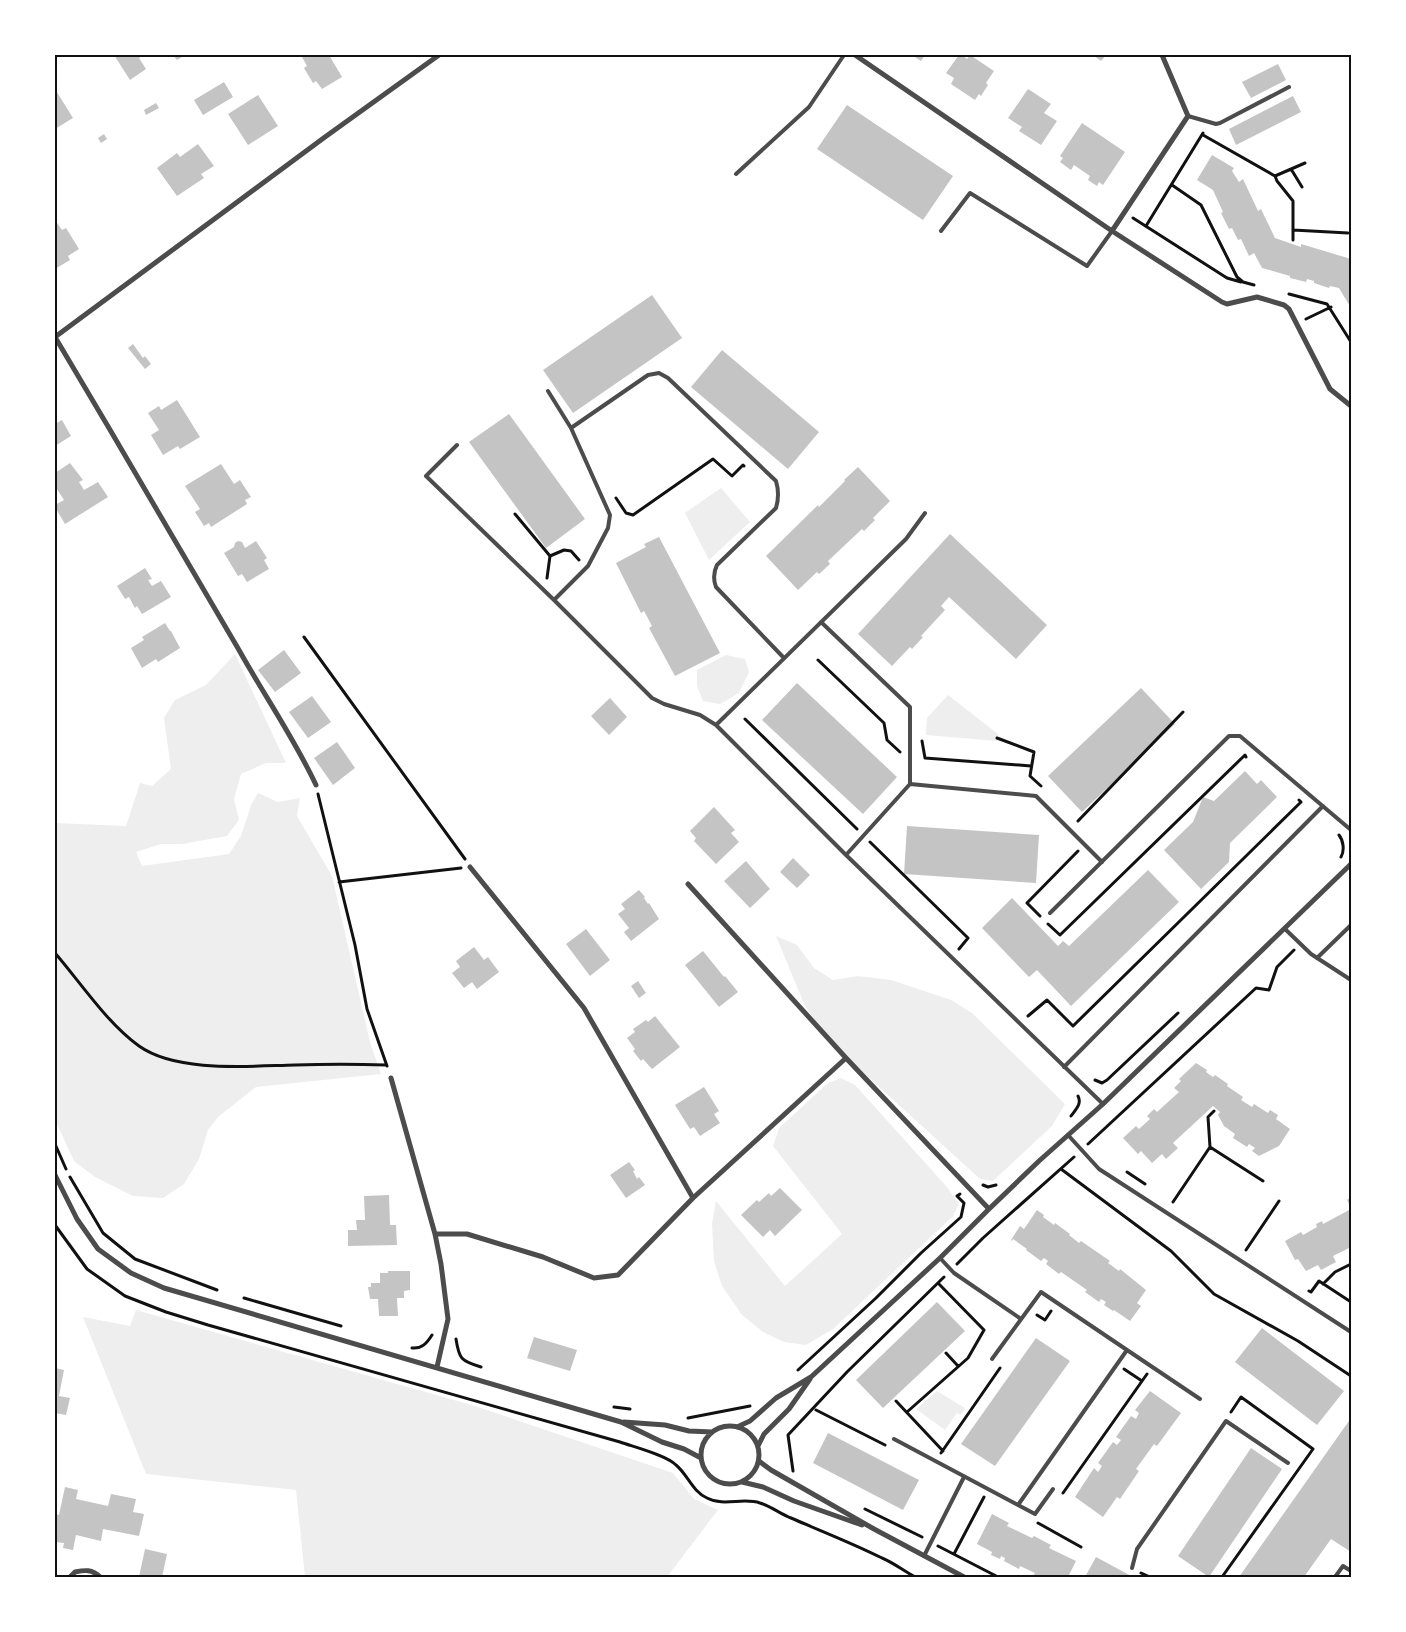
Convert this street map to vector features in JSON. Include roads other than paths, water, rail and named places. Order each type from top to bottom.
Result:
[{"type":"street","points":[[316,785],[291,736],[55,337],[439,55]]},
{"type":"street","points":[[855,55],[1112,232],[1222,302],[1227,304],[1257,297],[1284,305],[1289,309],[1330,389],[1351,406]]},
{"type":"street","points":[[1112,232],[1188,116],[1162,55]]},
{"type":"street","points":[[737,1427],[750,1421],[776,1398],[811,1377],[1103,1104],[1351,864]]},
{"type":"street","points":[[470,867],[584,1008],[693,1198]]},
{"type":"street","points":[[688,884],[846,1058],[989,1209]]},
{"type":"street","points":[[435,1234],[467,1234],[543,1257],[594,1278],[618,1275],[693,1198],[846,1058]]},
{"type":"street","points":[[391,1078],[435,1234],[448,1319],[437,1367]]},
{"type":"street","points":[[55,1175],[76,1219],[98,1249],[131,1273],[164,1288],[621,1422],[662,1442],[684,1449],[700,1458]]},
{"type":"street","points":[[758,1446],[764,1434],[789,1409],[811,1377]]},
{"type":"street","points":[[621,1422],[665,1425],[690,1431],[712,1432]]},
{"type":"street","points":[[742,1482],[753,1473],[759,1460],[758,1446],[750,1433],[737,1427],[724,1426],[712,1432],[703,1444],[700,1458],[706,1472],[718,1482],[726,1484],[742,1482],[763,1487],[794,1501],[874,1529]]},
{"type":"street","points":[[759,1460],[771,1470],[874,1529],[964,1577]]},
{"type":"street","points":[[70,1577],[75,1572],[88,1570],[100,1577]]},
{"type":"lane","points":[[736,174],[809,107],[844,55]]},
{"type":"lane","points":[[1188,116],[1216,124],[1289,88]]},
{"type":"lane","points":[[941,231],[970,193],[1087,266],[1112,232]]},
{"type":"lane","points":[[571,428],[648,376],[659,373],[668,378],[776,481],[779,492],[776,508],[717,565],[713,580],[716,587],[784,658]]},
{"type":"lane","points":[[548,391],[571,428],[610,515],[608,528],[587,568],[554,600]]},
{"type":"lane","points":[[457,445],[426,476],[652,698],[664,704],[700,714],[716,725],[846,855],[1103,1104]]},
{"type":"lane","points":[[716,725],[906,539],[925,513]]},
{"type":"lane","points":[[821,622],[910,707],[910,784],[846,855]]},
{"type":"lane","points":[[1050,913],[1229,736],[1240,736],[1351,830]]},
{"type":"lane","points":[[910,784],[1036,796],[1102,862]]},
{"type":"lane","points":[[1064,1066],[1323,806]]},
{"type":"lane","points":[[1317,958],[1351,925]]},
{"type":"lane","points":[[1285,929],[1317,958],[1351,980]]},
{"type":"lane","points":[[1068,1135],[1098,1169],[1351,1332]]},
{"type":"lane","points":[[940,1258],[951,1270],[1021,1319]]},
{"type":"lane","points":[[992,1359],[1041,1292],[1200,1399]]},
{"type":"lane","points":[[1018,1505],[1127,1350]]},
{"type":"lane","points":[[1132,1568],[1137,1550],[1226,1421],[1288,1463]]},
{"type":"lane","points":[[894,1439],[1034,1514],[1052,1489]]},
{"type":"lane","points":[[924,1556],[964,1477]]},
{"type":"lane","points":[[1336,1577],[1343,1566],[1351,1571]]}]
